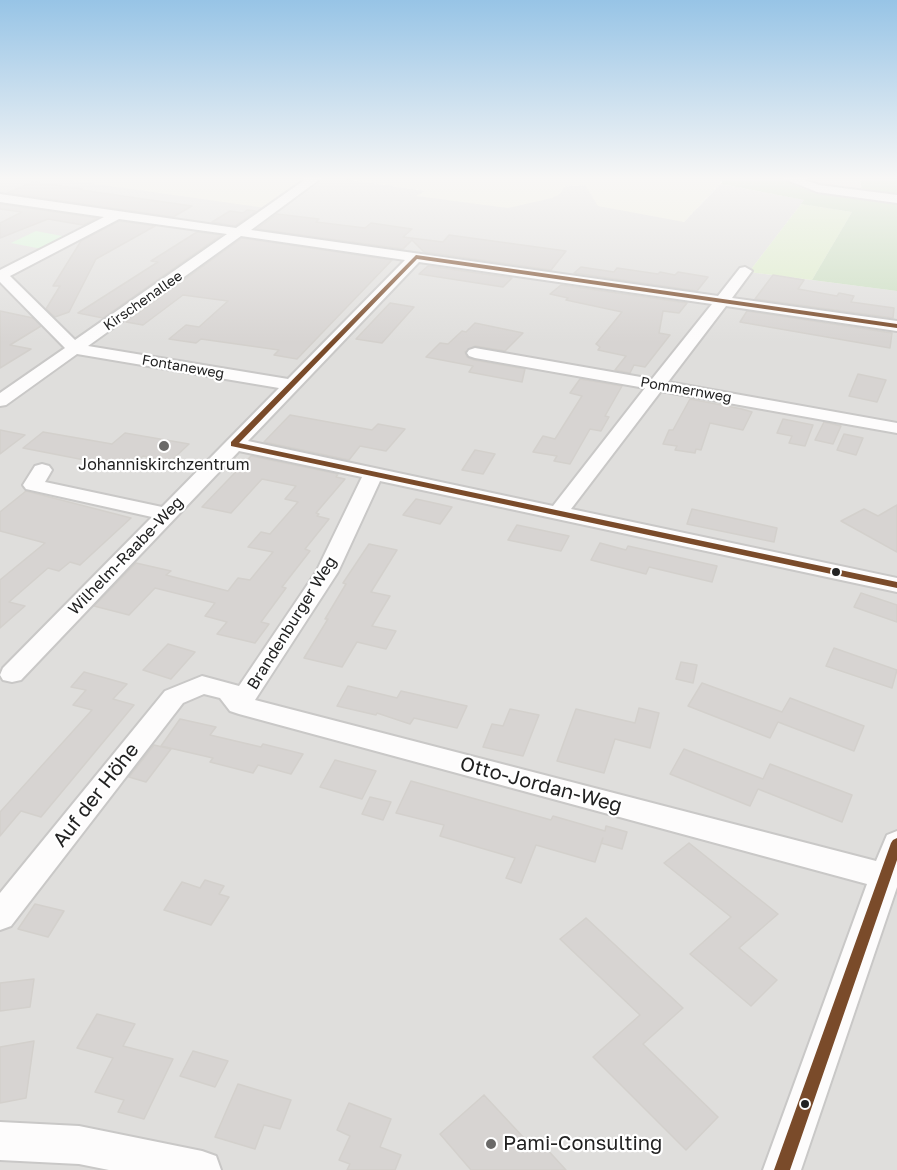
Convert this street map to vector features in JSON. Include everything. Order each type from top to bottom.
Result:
[{"type":"street","points":[[75,349],[0,274],[80,234]]},
{"type":"street","name":"Kirschenallee","points":[[0,400],[239,234]]},
{"type":"street","points":[[252,234],[897,326]]},
{"type":"street","name":"Wilhelm-Raabe-Weg","points":[[12,674],[416,257]]},
{"type":"street","points":[[557,514],[745,271]]},
{"type":"street","name":"Fontaneweg","points":[[75,349],[291,385]]},
{"type":"street","name":"Pommernweg","points":[[475,353],[897,428]]},
{"type":"street","points":[[234,444],[897,585]]},
{"type":"street","points":[[42,470],[33,485],[167,514]]},
{"type":"street","name":"Brandenburger Weg","points":[[239,705],[327,572],[373,475]]},
{"type":"street","name":"Otto-Jordan-Weg","points":[[202,685],[229,691],[239,705],[886,876]]},
{"type":"street","name":"Auf der Höhe","points":[[0,916],[174,697],[202,685]]},
{"type":"street","points":[[782,1170],[897,843]]},
{"type":"street","points":[[0,1141],[79,1145],[202,1170]]},
{"type":"shaded area","points":[[0,234],[778,234],[749,272],[897,291],[897,1170],[0,1170]]},
{"type":"green space","points":[[31,234],[67,237],[42,249],[11,243]]},
{"type":"green space","points":[[778,234],[839,234],[812,280],[749,272]]},
{"type":"green space","points":[[839,234],[897,234],[897,291],[812,280]]},
{"type":"building","points":[[0,234],[11,234],[0,238]]},
{"type":"building","points":[[95,234],[141,234],[96,259],[69,312],[55,317],[46,309],[60,286],[53,286],[81,241]]},
{"type":"building","points":[[194,234],[221,235],[103,318],[78,313],[158,262],[151,261]]},
{"type":"building","points":[[291,234],[407,234],[403,237],[443,242],[449,235],[566,251],[551,270],[424,252],[412,240],[403,249]]},
{"type":"building","points":[[242,238],[392,260],[297,359],[274,355],[279,350],[201,339],[196,343],[169,339],[186,325],[199,327],[228,301],[183,295],[143,325],[126,322]]},
{"type":"building","points":[[428,266],[512,278],[503,287],[419,274]]},
{"type":"building","points":[[581,267],[614,272],[617,268],[658,274],[660,272],[675,275],[678,272],[708,277],[697,291],[574,273]]},
{"type":"building","points":[[773,275],[804,280],[798,289],[837,296],[839,293],[854,296],[851,302],[894,308],[893,318],[755,299]]},
{"type":"building","points":[[561,285],[687,303],[679,313],[663,311],[659,333],[670,335],[645,367],[634,365],[630,373],[615,370],[626,356],[598,350],[600,347],[596,344],[622,312],[566,300],[568,298],[550,294]]},
{"type":"building","points":[[390,303],[414,307],[382,343],[356,339]]},
{"type":"building","points":[[0,311],[33,318],[41,326],[10,345],[31,349],[0,368]]},
{"type":"building","points":[[747,311],[892,333],[890,348],[740,322]]},
{"type":"building","points":[[475,323],[523,333],[505,351],[475,346],[465,352],[467,357],[474,360],[525,369],[522,382],[469,372],[473,366],[426,357],[440,343],[448,344]]},
{"type":"building","points":[[858,374],[886,380],[877,402],[849,396]]},
{"type":"building","points":[[580,379],[622,386],[605,416],[609,417],[601,431],[590,429],[570,464],[554,461],[557,456],[533,452],[543,436],[555,439],[582,396],[570,393]]},
{"type":"building","points":[[690,399],[752,412],[743,430],[710,423],[701,450],[696,449],[695,453],[675,450],[677,446],[663,444],[669,430],[673,430]]},
{"type":"building","points":[[290,415],[372,430],[378,424],[405,429],[386,451],[360,446],[349,460],[264,442]]},
{"type":"building","points":[[783,419],[813,425],[805,446],[789,443],[792,436],[777,433]]},
{"type":"building","points":[[824,422],[841,426],[833,444],[815,440]]},
{"type":"building","points":[[0,430],[25,435],[0,454]]},
{"type":"building","points":[[43,432],[112,444],[125,433],[189,444],[171,461],[143,456],[127,470],[23,448]]},
{"type":"building","points":[[844,434],[863,438],[856,455],[837,450]]},
{"type":"building","points":[[475,450],[495,454],[483,474],[462,470]]},
{"type":"building","points":[[251,456],[338,474],[336,477],[345,479],[316,513],[319,514],[317,516],[329,519],[305,549],[310,551],[282,587],[286,588],[261,622],[269,624],[255,643],[217,634],[227,622],[205,616],[215,603],[155,588],[129,615],[94,606],[136,563],[171,571],[166,575],[228,591],[238,578],[250,580],[273,552],[248,547],[261,532],[270,534],[298,502],[285,499],[296,486],[262,479],[231,513],[202,507]]},
{"type":"building","points":[[26,491],[131,518],[80,565],[70,562],[59,571],[48,568],[9,602],[25,606],[0,628],[0,580],[45,543],[0,531],[0,512]]},
{"type":"building","points":[[416,499],[452,507],[440,524],[403,515]]},
{"type":"building","points":[[897,505],[897,552],[841,521],[864,509],[878,516]]},
{"type":"building","points":[[692,509],[777,528],[774,542],[687,524]]},
{"type":"building","points":[[517,525],[569,536],[561,551],[508,540]]},
{"type":"building","points":[[600,543],[626,550],[628,546],[717,566],[712,582],[649,567],[646,574],[591,560]]},
{"type":"building","points":[[369,544],[397,550],[371,592],[390,596],[372,626],[396,631],[386,649],[357,642],[342,667],[304,658],[328,619],[325,619],[346,584],[343,583]]},
{"type":"building","points":[[861,593],[897,605],[897,622],[854,607]]},
{"type":"building","points":[[168,644],[195,652],[171,679],[143,670]]},
{"type":"building","points":[[834,648],[897,670],[892,688],[826,666]]},
{"type":"building","points":[[681,662],[697,665],[693,683],[676,679]]},
{"type":"building","points":[[84,672],[127,684],[113,699],[134,705],[41,817],[21,811],[0,836],[0,812],[92,710],[73,705],[86,690],[71,687]]},
{"type":"building","points":[[702,683],[782,712],[790,698],[864,726],[854,751],[778,722],[770,738],[688,706]]},
{"type":"building","points":[[348,686],[397,698],[401,691],[467,706],[457,728],[414,718],[410,724],[377,713],[376,715],[337,706]]},
{"type":"building","points":[[639,708],[659,713],[650,748],[615,739],[604,773],[557,761],[576,709],[635,723]]},
{"type":"building","points":[[510,709],[539,715],[523,756],[483,747],[492,724],[503,726]]},
{"type":"building","points":[[180,719],[216,727],[210,735],[303,754],[291,774],[258,765],[253,773],[210,762],[213,758],[161,746]]},
{"type":"building","points":[[154,745],[171,749],[146,782],[129,777]]},
{"type":"building","points":[[684,749],[763,779],[770,764],[852,795],[842,822],[758,789],[750,806],[670,774]]},
{"type":"building","points":[[335,760],[376,771],[362,799],[320,787]]},
{"type":"building","points":[[411,781],[551,820],[553,816],[605,831],[606,826],[627,832],[622,849],[601,843],[595,862],[536,845],[521,883],[506,878],[515,858],[440,836],[444,825],[396,813]]},
{"type":"building","points":[[370,797],[391,802],[383,820],[362,814]]},
{"type":"building","points":[[689,843],[778,914],[739,948],[777,980],[751,1006],[690,954],[731,917],[664,863]]},
{"type":"building","points":[[205,880],[224,886],[219,894],[229,897],[211,925],[164,910],[182,882],[200,888]]},
{"type":"building","points":[[35,904],[64,911],[48,937],[18,929]]},
{"type":"building","points":[[586,918],[683,1008],[643,1044],[718,1117],[686,1150],[593,1057],[640,1015],[560,939]]},
{"type":"building","points":[[34,979],[30,1007],[0,1011],[0,983]]},
{"type":"building","points":[[97,1014],[135,1024],[123,1046],[173,1059],[144,1119],[118,1112],[124,1100],[95,1092],[113,1058],[77,1048]]},
{"type":"building","points":[[34,1041],[26,1098],[0,1103],[0,1047]]},
{"type":"building","points":[[193,1051],[228,1061],[215,1087],[180,1076]]},
{"type":"building","points":[[238,1084],[291,1100],[280,1129],[264,1125],[255,1149],[215,1137]]},
{"type":"building","points":[[484,1095],[537,1152],[544,1146],[566,1170],[471,1170],[440,1134]]},
{"type":"building","points":[[349,1103],[391,1119],[380,1147],[401,1155],[395,1170],[347,1170],[350,1164],[339,1160],[350,1136],[337,1130]]},
{"type":"transit line","points":[[234,444],[416,257],[897,326]]},
{"type":"transit line","points":[[234,444],[897,585]]},
{"type":"transit line","points":[[782,1170],[897,843]]},
{"type":"place","name":"Johanniskirchzentrum","points":[[164,446]]},
{"type":"place","name":"Pami-Consulting","points":[[491,1144]]}]
